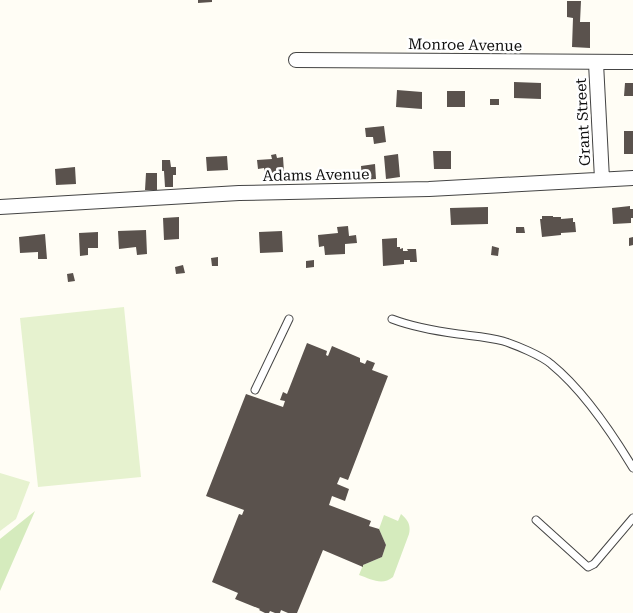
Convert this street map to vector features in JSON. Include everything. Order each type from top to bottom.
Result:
[{"type":"street","name":"Monroe Avenue","points":[[296,60],[633,62]]},
{"type":"street","name":"Grant Street","points":[[596,63],[602,180]]},
{"type":"street","name":"Adams Avenue","points":[[0,207],[239,193],[429,189],[633,178]]},
{"type":"lane","points":[[255,390],[289,319]]},
{"type":"lane","points":[[392,319],[419,328],[503,341],[550,362],[584,398],[633,468]]},
{"type":"lane","points":[[536,520],[588,566],[594,564],[633,518]]},
{"type":"green space","points":[[124,307],[141,477],[38,487],[20,318]]},
{"type":"green space","points":[[0,473],[30,482],[16,519],[0,531]]},
{"type":"green space","points":[[35,511],[0,591],[0,539]]},
{"type":"green space","points":[[401,514],[408,523],[410,531],[393,577],[389,580],[381,581],[359,575],[363,565],[382,557],[386,545],[379,529],[384,515],[398,521]]},
{"type":"building","points":[[198,0],[212,0],[212,2],[198,3]]},
{"type":"building","points":[[567,1],[581,1],[580,22],[590,22],[590,48],[572,47],[573,18],[567,17]]},
{"type":"building","points":[[514,82],[541,83],[541,99],[514,98]]},
{"type":"building","points":[[625,83],[633,83],[633,96],[624,96]]},
{"type":"building","points":[[397,90],[422,92],[422,109],[396,107]]},
{"type":"building","points":[[447,91],[465,91],[465,107],[447,107]]},
{"type":"building","points":[[490,99],[499,99],[499,105],[490,105]]},
{"type":"building","points":[[384,126],[386,142],[374,144],[373,137],[366,137],[365,128]]},
{"type":"building","points":[[624,131],[633,131],[633,154],[624,154]]},
{"type":"building","points":[[433,151],[451,151],[451,169],[434,169]]},
{"type":"building","points":[[276,154],[277,158],[283,157],[284,172],[265,174],[264,168],[258,169],[257,160],[272,159],[271,155]]},
{"type":"building","points":[[398,154],[400,177],[386,179],[384,156]]},
{"type":"building","points":[[227,156],[228,170],[207,171],[206,157]]},
{"type":"building","points":[[162,160],[170,160],[171,167],[176,167],[176,175],[173,175],[173,187],[165,187]]},
{"type":"building","points":[[375,164],[376,179],[362,180],[361,166]]},
{"type":"building","points":[[75,167],[76,184],[56,185],[55,169]]},
{"type":"building","points":[[146,173],[157,173],[157,190],[145,190]]},
{"type":"building","points":[[630,206],[630,209],[633,209],[631,223],[613,224],[612,208]]},
{"type":"building","points":[[488,207],[488,224],[451,225],[450,208]]},
{"type":"building","points":[[542,216],[561,217],[561,219],[573,218],[576,232],[542,237],[540,219],[542,219]]},
{"type":"building","points":[[179,217],[179,239],[164,240],[163,218]]},
{"type":"building","points":[[348,226],[349,236],[356,235],[357,243],[345,244],[345,254],[325,255],[324,246],[319,247],[318,235],[338,233],[337,227]]},
{"type":"building","points":[[516,227],[524,227],[525,233],[516,233]]},
{"type":"building","points":[[146,230],[147,254],[137,255],[136,247],[119,249],[118,231]]},
{"type":"building","points":[[282,231],[283,252],[260,253],[259,232]]},
{"type":"building","points":[[98,232],[98,248],[88,248],[88,255],[80,256],[79,233]]},
{"type":"building","points":[[45,234],[47,259],[38,259],[38,252],[20,253],[19,237]]},
{"type":"building","points":[[633,237],[633,245],[629,246],[629,238]]},
{"type":"building","points":[[397,238],[397,247],[403,248],[403,251],[416,249],[417,262],[404,260],[404,264],[383,266],[382,239]]},
{"type":"building","points":[[492,246],[499,248],[498,256],[491,255]]},
{"type":"building","points":[[218,257],[218,266],[212,266],[211,258]]},
{"type":"building","points":[[314,260],[314,267],[306,268],[306,261]]},
{"type":"building","points":[[183,265],[185,273],[176,274],[175,267]]},
{"type":"building","points":[[73,273],[75,281],[68,282],[67,274]]},
{"type":"building","points":[[307,343],[327,351],[326,355],[328,356],[332,346],[360,358],[360,362],[365,364],[367,360],[375,363],[372,370],[388,376],[348,480],[340,477],[337,484],[349,489],[345,501],[332,496],[329,505],[371,521],[369,526],[379,529],[386,545],[382,557],[363,565],[363,567],[323,550],[297,613],[288,613],[281,610],[280,613],[270,611],[265,613],[260,609],[235,599],[238,593],[212,582],[239,514],[242,515],[244,510],[206,496],[246,394],[283,407],[285,401],[280,400],[283,392],[287,394]]}]
